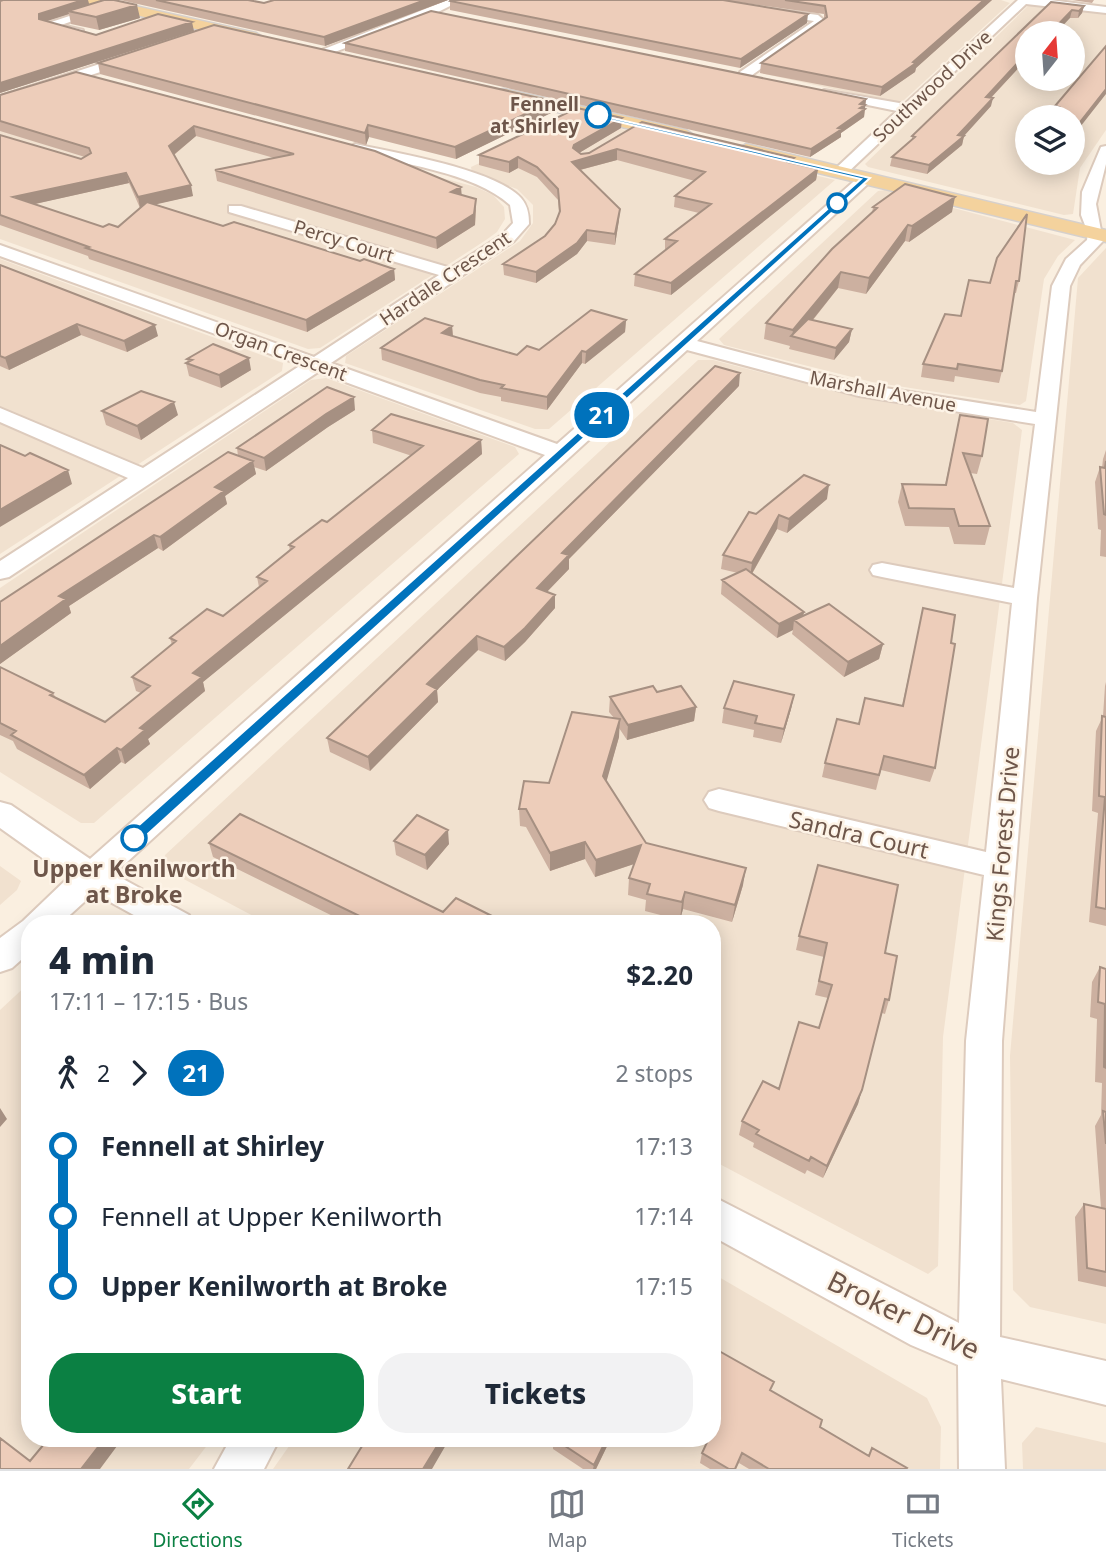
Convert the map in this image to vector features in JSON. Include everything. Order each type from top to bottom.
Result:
[{"type":"main road","points":[[89,0],[268,41]]},
{"type":"main road","points":[[314,51],[347,59]]},
{"type":"main road","points":[[482,89],[708,141]]},
{"type":"main road","points":[[734,147],[1101,235]]},
{"type":"street","points":[[314,51],[432,12],[457,0]]},
{"type":"street","points":[[1023,0],[1106,10]]},
{"type":"street","name":"Southwood Drive","points":[[840,172],[1023,0]]},
{"type":"street","points":[[86,30],[73,31],[48,25],[113,5]]},
{"type":"street","points":[[744,75],[820,22],[818,18],[755,10]]},
{"type":"street","points":[[432,12],[459,18]]},
{"type":"street","points":[[137,25],[163,17]]},
{"type":"street","points":[[193,37],[217,29]]},
{"type":"street","points":[[0,100],[78,75],[141,48]]},
{"type":"street","points":[[78,75],[103,81]]},
{"type":"street","points":[[813,89],[908,109]]},
{"type":"street","points":[[552,121],[576,110]]},
{"type":"street","points":[[618,138],[642,125]]},
{"type":"street","name":"Hardale Crescent","points":[[0,572],[508,238],[521,224],[522,216],[513,200],[503,191],[446,172],[340,144]]},
{"type":"street","points":[[1101,235],[1088,219],[1095,167],[1106,150]]},
{"type":"street","points":[[446,172],[470,161]]},
{"type":"street","points":[[48,915],[866,178]]},
{"type":"street","name":"Percy Court","points":[[235,209],[453,274]]},
{"type":"street","name":"Kings Forest Drive","points":[[982,1469],[979,1353],[985,1041],[999,867],[1025,598],[1061,286],[1072,263],[1101,235]]},
{"type":"street","name":"Organ Crescent","points":[[0,250],[561,453]]},
{"type":"street","name":"Marshall Avenue","points":[[681,342],[859,390],[1046,420]]},
{"type":"street","points":[[0,414],[146,478]]},
{"type":"street","points":[[882,570],[1025,598]]},
{"type":"street","name":"Sandra Court","points":[[719,800],[999,867]]},
{"type":"street","points":[[0,813],[93,875],[162,915]]},
{"type":"street","points":[[0,958],[21,940]]},
{"type":"street","name":"Broker Drive","points":[[721,1220],[926,1330],[979,1353],[1106,1383]]},
{"type":"street","points":[[237,1469],[252,1447]]},
{"type":"shaded area","points":[[703,0],[1001,0],[1010,3],[903,101],[894,102],[760,73],[831,22],[839,20],[821,13]]},
{"type":"shaded area","points":[[1029,5],[1106,12],[1106,130],[1085,161],[1085,105],[1015,105],[1015,175],[1079,175],[1073,214],[1064,215],[868,167],[865,164]]},
{"type":"shaded area","points":[[79,81],[476,187],[493,195],[504,207],[505,219],[497,232],[486,240],[320,348],[308,349],[0,239],[0,104]]},
{"type":"shaded area","points":[[575,118],[835,180],[549,429],[535,429],[345,363],[346,356],[520,241],[533,223],[533,205],[517,189],[472,173],[471,167]]},
{"type":"shaded area","points":[[885,190],[1075,240],[1058,256],[1044,279],[1026,401],[1020,405],[872,382],[724,345],[719,339],[878,191]]},
{"type":"shaded area","points":[[1106,248],[1106,1324],[1030,1307],[1013,1290],[1010,1056],[1078,278]]},
{"type":"shaded area","points":[[0,259],[283,363],[282,371],[0,554]]},
{"type":"shaded area","points":[[698,360],[713,360],[860,398],[1013,423],[1022,430],[943,1037],[938,1266],[928,1274],[721,1165],[721,915],[251,915],[163,868],[165,855]]},
{"type":"shaded area","points":[[326,378],[515,447],[519,454],[94,823],[81,823],[0,772],[0,588],[311,380]]},
{"type":"shaded area","points":[[0,866],[21,881],[17,890],[0,905]]},
{"type":"shaded area","points":[[21,990],[21,1447],[206,1447],[189,1469],[0,1469],[0,1010]]},
{"type":"shaded area","points":[[721,1278],[927,1398],[941,1427],[940,1469],[273,1469],[288,1447],[721,1447]]},
{"type":"shaded area","points":[[1036,1427],[1106,1443],[1106,1469],[1023,1469],[1022,1443]]},
{"type":"building","points":[[83,0],[39,14],[39,19],[96,35],[158,14],[192,22],[0,83],[0,1]]},
{"type":"building","points":[[104,0],[137,5],[96,17],[68,11]]},
{"type":"building","points":[[156,0],[248,0],[264,3],[274,0],[425,0],[324,37]]},
{"type":"building","points":[[451,0],[723,0],[808,14],[741,59]]},
{"type":"building","points":[[785,0],[984,0],[913,62],[916,63],[882,87],[761,63],[827,17],[825,6]]},
{"type":"building","points":[[1051,2],[1084,6],[1079,11],[1072,10],[1061,21],[1031,21]]},
{"type":"building","points":[[431,11],[866,99],[860,104],[865,105],[860,108],[865,109],[838,128],[842,129],[811,149],[345,43]]},
{"type":"building","points":[[214,25],[553,101],[455,147],[368,125],[365,133],[98,63]]},
{"type":"building","points":[[1015,37],[1015,66],[986,97],[993,98],[958,135],[964,136],[929,165],[892,157],[915,137],[912,136]]},
{"type":"building","points":[[1106,46],[1106,89],[1085,116],[1085,105],[1056,105],[1068,91],[1085,91],[1085,71]]},
{"type":"building","points":[[76,72],[375,151],[461,187],[451,192],[476,199],[474,214],[436,238],[215,170],[294,154],[194,126],[169,146],[191,185],[138,197],[126,173],[13,197],[103,227],[109,224],[118,227],[147,202],[223,226],[234,222],[394,269],[306,320],[86,248],[89,247],[0,215],[0,135],[81,159],[91,153],[89,148],[0,121],[0,95]]},
{"type":"building","points":[[577,108],[622,118],[574,145],[573,148],[581,154],[589,153],[642,122],[794,158],[788,162],[818,169],[671,283],[635,274],[677,241],[665,239],[711,204],[675,196],[705,172],[617,149],[572,162],[620,209],[615,234],[587,230],[577,243],[536,272],[503,264],[545,236],[555,224],[560,211],[558,189],[537,167],[518,157],[509,162],[479,155]]},
{"type":"building","points":[[905,184],[955,197],[912,226],[908,225],[869,278],[841,272],[793,330],[766,323],[832,249],[877,208],[873,207]]},
{"type":"building","points":[[1027,214],[1019,281],[1016,281],[1002,371],[958,364],[957,369],[923,364],[945,314],[961,316],[969,280],[990,283],[997,258]]},
{"type":"building","points":[[0,265],[155,325],[124,341],[77,324],[5,358],[0,356]]},
{"type":"building","points":[[591,310],[626,320],[586,352],[582,351],[547,397],[501,388],[504,385],[480,380],[381,348],[425,318],[452,326],[442,333],[517,355],[527,346],[539,350]]},
{"type":"building","points":[[808,319],[852,329],[836,348],[791,336]]},
{"type":"building","points":[[213,344],[249,358],[219,375],[186,363],[192,360],[187,359]]},
{"type":"building","points":[[715,366],[740,373],[562,553],[569,555],[537,588],[555,595],[525,628],[504,647],[477,636],[427,684],[437,689],[368,757],[327,738]]},
{"type":"building","points":[[327,387],[354,397],[264,458],[237,448]]},
{"type":"building","points":[[141,391],[174,402],[137,426],[102,411]]},
{"type":"building","points":[[391,414],[481,440],[193,673],[202,677],[140,728],[145,730],[121,750],[117,748],[84,775],[11,735],[16,731],[0,723],[0,667],[105,722],[150,686],[132,677],[176,641],[170,638],[207,609],[223,616],[267,581],[257,577],[294,547],[289,545],[322,520],[327,522],[423,446],[372,430]]},
{"type":"building","points":[[960,415],[988,419],[982,456],[963,453],[990,526],[959,526],[954,509],[909,508],[902,484],[946,485]]},
{"type":"building","points":[[0,445],[25,456],[30,453],[68,470],[0,510]]},
{"type":"building","points":[[228,452],[253,461],[215,487],[224,491],[160,537],[154,535],[59,596],[66,599],[0,646],[0,602]]},
{"type":"building","points":[[1106,461],[1106,515],[1100,467],[1105,468]]},
{"type":"building","points":[[804,475],[829,485],[789,519],[779,515],[752,563],[723,555],[749,512],[756,514]]},
{"type":"building","points":[[746,569],[804,612],[779,624],[722,580]]},
{"type":"building","points":[[829,604],[883,644],[848,662],[794,620]]},
{"type":"building","points":[[923,608],[955,615],[951,643],[955,644],[935,768],[884,756],[879,775],[825,763],[837,719],[859,724],[865,698],[903,706]]},
{"type":"building","points":[[734,681],[794,695],[784,729],[755,723],[757,716],[724,708]]},
{"type":"building","points":[[653,686],[657,692],[681,686],[696,707],[628,725],[610,697]]},
{"type":"building","points":[[572,712],[620,719],[603,776],[646,843],[746,868],[735,905],[685,892],[682,902],[647,894],[650,884],[629,878],[641,845],[596,860],[585,842],[550,853],[526,809],[519,809],[524,781],[549,783]]},
{"type":"building","points":[[1102,716],[1106,717],[1106,909],[1096,907],[1105,797],[1099,796]]},
{"type":"building","points":[[240,814],[443,912],[456,898],[490,915],[357,915],[209,843]]},
{"type":"building","points":[[417,815],[448,830],[425,855],[394,841]]},
{"type":"building","points":[[818,865],[898,885],[885,953],[897,956],[889,1000],[885,999],[862,1090],[827,1166],[811,1157],[809,1161],[756,1134],[759,1130],[742,1121],[763,1081],[779,1089],[799,1022],[819,1028],[832,985],[819,981],[827,943],[799,936]]},
{"type":"building","points":[[1100,967],[1106,969],[1106,1068],[1105,1004],[1098,1002]]},
{"type":"building","points":[[1103,1111],[1106,1112],[1106,1144]]},
{"type":"building","points":[[1084,1204],[1106,1209],[1106,1272],[1087,1268]]},
{"type":"building","points":[[721,1352],[774,1382],[770,1390],[822,1420],[820,1427],[869,1456],[872,1448],[907,1468],[769,1469],[742,1453],[735,1469],[729,1469],[702,1453],[705,1447],[721,1447]]},
{"type":"building","points":[[0,1438],[30,1461],[42,1447],[98,1447],[81,1469],[0,1469]]},
{"type":"building","points":[[361,1447],[436,1447],[423,1469],[348,1469]]},
{"type":"building","points":[[567,1447],[603,1447],[594,1465]]},
{"type":"bus line","name":"21","points":[[134,838],[866,178],[598,115]]},
{"type":"place","name":"Fennell at Shirley","points":[[598,115]]},
{"type":"place","name":"Upper Kenilworth at Broke","points":[[134,838]]}]
